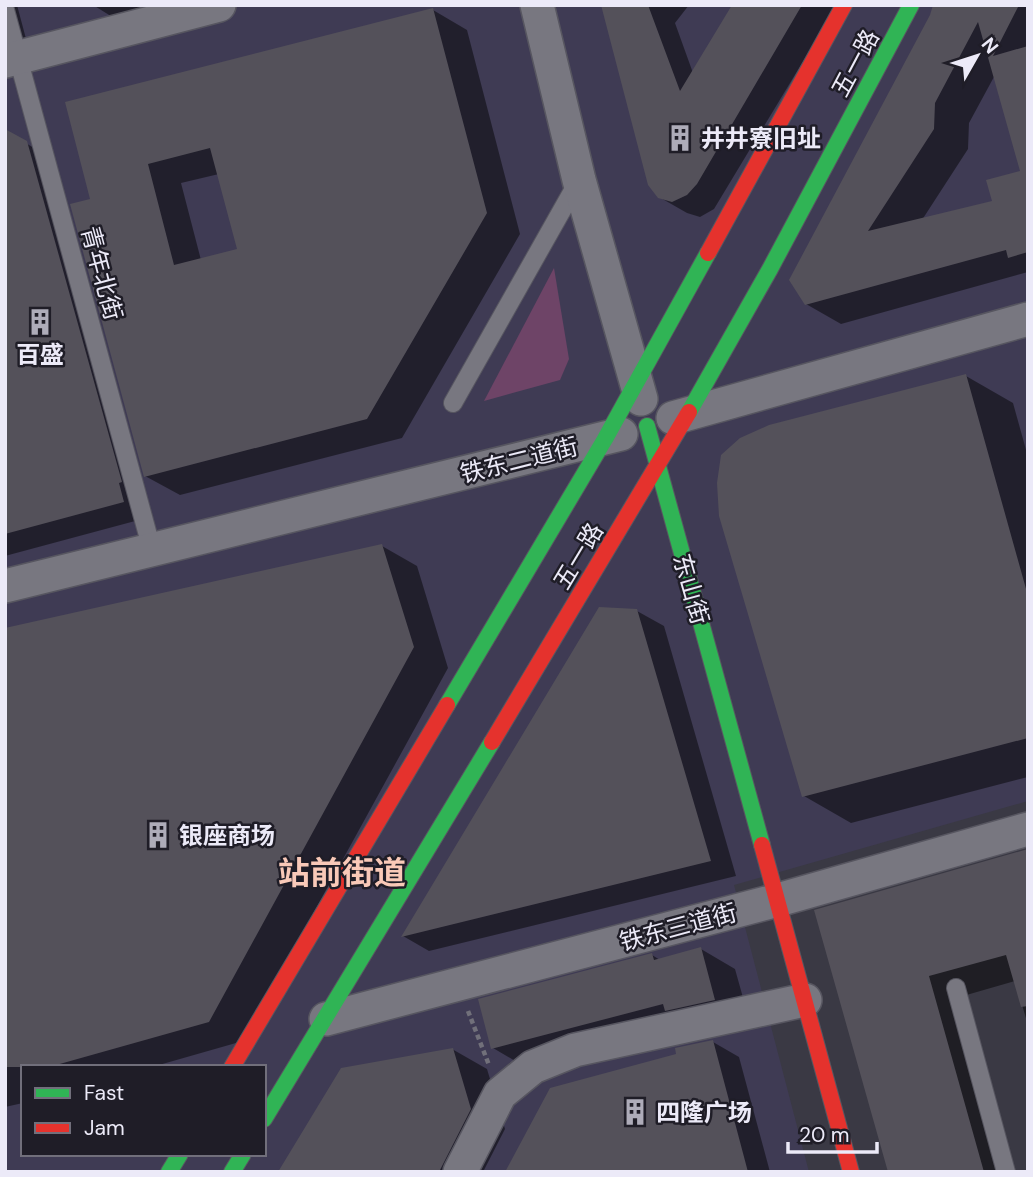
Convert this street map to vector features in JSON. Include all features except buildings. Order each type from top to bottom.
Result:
[{"type":"main road","name":"五一路","points":[[233,1065],[605,439],[844,5]]},
{"type":"main road","name":"五一路","points":[[266,1116],[690,413],[911,5]]},
{"type":"main road","name":"东山街","points":[[647,426],[851,1172]]},
{"type":"main road","points":[[169,1172],[179,1156]]},
{"type":"main road","points":[[232,1172],[242,1156]]},
{"type":"street","points":[[12,60],[219,5]]},
{"type":"street","name":"东山街","points":[[537,5],[579,180],[647,426]]},
{"type":"street","name":"铁东二道街","points":[[5,586],[605,439],[1028,318]]},
{"type":"street","name":"铁东三道街","points":[[326,1019],[778,900],[1028,830]]},
{"type":"street","points":[[460,1172],[500,1094],[533,1067],[575,1050],[805,1000]]},
{"type":"lane","name":"青年北街","points":[[5,10],[12,60],[152,550]]},
{"type":"lane","points":[[453,403],[579,180]]},
{"type":"lane","points":[[956,988],[1006,1172]]},
{"type":"path","points":[[457,985],[500,1094]]},
{"type":"shaded area","points":[[5,5],[1028,5],[1028,801],[734,885],[809,1172],[5,1172]]},
{"type":"shaded area","points":[[554,268],[569,359],[560,380],[484,401]]},
{"type":"traffic: fast","points":[[689,412],[770,269],[911,5]]},
{"type":"traffic: fast","points":[[447,705],[605,439],[708,253]]},
{"type":"traffic: fast","points":[[647,426],[762,845]]},
{"type":"traffic: fast","points":[[266,1116],[492,742]]},
{"type":"traffic: fast","points":[[169,1172],[179,1156]]},
{"type":"traffic: fast","points":[[232,1172],[242,1156]]},
{"type":"traffic: jam","points":[[708,253],[844,5]]},
{"type":"traffic: jam","points":[[492,742],[689,412]]},
{"type":"traffic: jam","points":[[233,1065],[447,705]]},
{"type":"traffic: jam","points":[[762,845],[851,1172]]},
{"type":"place","name":"井井寮旧址","points":[[680,138]]},
{"type":"place","name":"百盛","points":[[40,322]]},
{"type":"place","name":"银座商场","points":[[158,835]]},
{"type":"place","name":"四隆广场","points":[[635,1112]]},
{"type":"district","name":"站前街道","points":[[342,873]]}]
